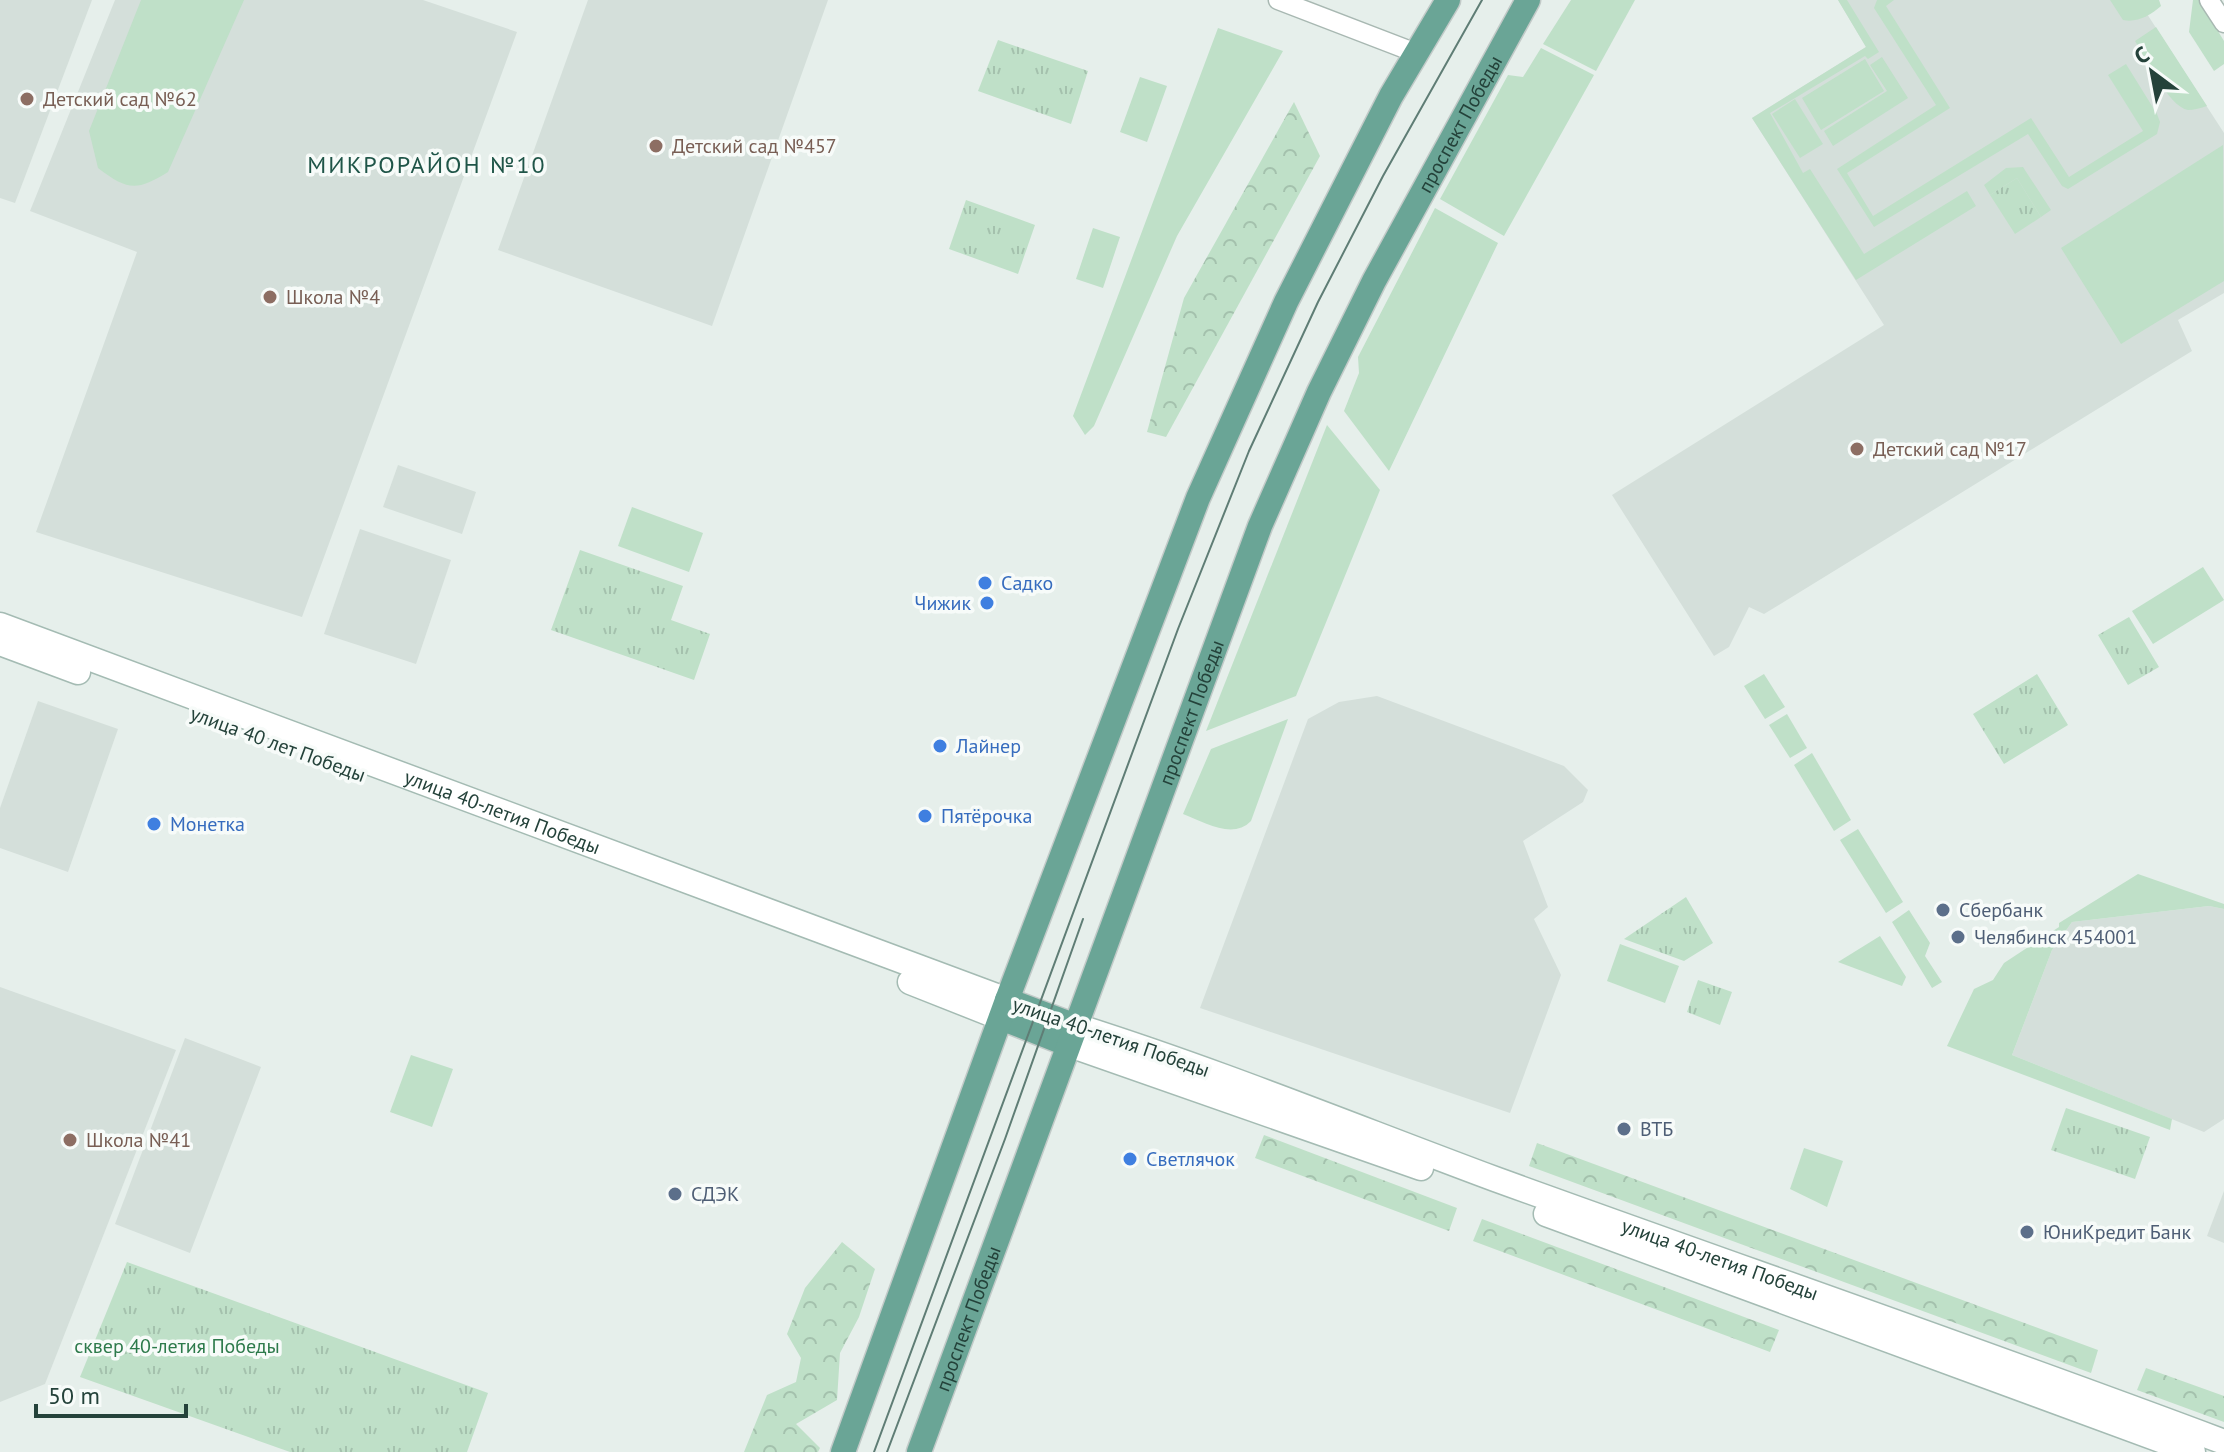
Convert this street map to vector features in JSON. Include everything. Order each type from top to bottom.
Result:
[{"type":"main road","points":[[843,1452],[1004,1009],[1212,466],[1286,302],[1416,53],[1448,0]]},
{"type":"main road","name":"проспект Победы","points":[[919,1452],[1070,1034],[1260,526],[1319,392],[1436,162],[1528,0]]},
{"type":"main road","name":"улица 40-летия Победы","points":[[1004,1009],[1070,1034]]},
{"type":"street","points":[[1278,0],[1416,53]]},
{"type":"street","points":[[2209,0],[2224,23]]},
{"type":"street","name":"улица 40-летия Победы","points":[[0,625],[308,748],[1004,1009]]},
{"type":"street","name":"улица 40 лет Победы","points":[[0,643],[308,748],[690,897]]},
{"type":"street","name":"улица 40-летия Победы","points":[[690,897],[1004,1009]]},
{"type":"street","name":"улица 40-летия Победы","points":[[1070,1034],[1168,1055],[1485,1183],[2050,1387],[2098,1406],[2193,1452]]},
{"type":"street","name":"улица 40-летия Победы","points":[[2098,1406],[2224,1442]]},
{"type":"shaded area","name":"Детский сад №62","points":[[0,0],[92,0],[15,203],[0,198]]},
{"type":"shaded area","name":"Школа №4","points":[[115,0],[423,0],[517,32],[302,617],[36,532],[137,252],[30,211]]},
{"type":"shaded area","name":"Детский сад №457","points":[[588,0],[828,0],[712,326],[498,250]]},
{"type":"shaded area","points":[[1838,0],[2138,0],[2224,133],[2224,293],[2178,320],[2192,351],[1764,614],[1749,607],[1729,647],[1714,656],[1612,495],[1884,325],[1752,118],[1866,47]]},
{"type":"shaded area","points":[[398,465],[476,492],[462,534],[383,507]]},
{"type":"shaded area","points":[[360,529],[451,560],[416,664],[324,634]]},
{"type":"shaded area","points":[[1377,696],[1564,766],[1588,790],[1583,802],[1523,841],[1548,907],[1534,919],[1561,975],[1510,1113],[1200,1008],[1308,719],[1339,702]]},
{"type":"shaded area","points":[[38,701],[118,729],[68,872],[0,848],[0,808]]},
{"type":"shaded area","points":[[2209,906],[2224,909],[2224,1119],[2204,1132],[2012,1055],[2052,950],[2072,922]]},
{"type":"shaded area","name":"Школа №41","points":[[0,987],[176,1050],[45,1384],[0,1402]]},
{"type":"shaded area","points":[[185,1038],[261,1067],[190,1253],[115,1224]]},
{"type":"shaded area","points":[[2224,1191],[2224,1243],[2207,1236]]},
{"type":"green space","points":[[141,0],[244,0],[168,172],[148,183],[133,186],[117,181],[98,168],[89,131]]},
{"type":"green space","points":[[1571,0],[1635,0],[1596,71],[1543,44]]},
{"type":"green space","points":[[1838,0],[1847,0],[1879,52],[1868,59],[1865,56],[1770,113],[1803,173],[1810,169],[1864,254],[1967,191],[1976,206],[1856,280],[1752,118],[1866,47]]},
{"type":"green space","points":[[1877,0],[1894,0],[1886,6],[1950,108],[1847,173],[1873,216],[2031,118],[2069,177],[2143,131],[2108,75],[2126,64],[2157,114],[2160,122],[2157,134],[2068,189],[2062,186],[2028,134],[1874,227],[1837,169],[1936,105],[1874,8]]},
{"type":"green space","points":[[2110,0],[2159,0],[2161,6],[2144,18],[2128,21],[2123,20]]},
{"type":"green space","points":[[2193,0],[2199,0],[2224,41],[2224,64],[2214,71],[2189,32]]},
{"type":"green space","points":[[2156,27],[2207,106],[2188,110],[2181,107],[2158,80],[2135,41]]},
{"type":"green space","points":[[1218,28],[1283,51],[1177,236],[1094,426],[1085,435],[1073,416]]},
{"type":"green space","points":[[998,40],[1088,71],[1071,124],[978,91]]},
{"type":"green space","points":[[1541,48],[1594,75],[1504,236],[1440,199],[1508,75],[1523,77]]},
{"type":"green space","points":[[1882,57],[1908,98],[1833,146],[1824,131],[1887,91],[1870,65]]},
{"type":"green space","points":[[1865,59],[1884,91],[1821,130],[1802,98]]},
{"type":"green space","points":[[1140,77],[1167,86],[1147,142],[1120,132]]},
{"type":"green space","points":[[1795,99],[1823,144],[1800,158],[1772,114]]},
{"type":"green space","points":[[1294,102],[1320,156],[1166,437],[1147,432],[1184,298]]},
{"type":"green space","points":[[2223,145],[2224,281],[2121,344],[2061,248]]},
{"type":"green space","points":[[2023,167],[2051,210],[2041,217],[2017,178],[1990,195],[1984,185],[2006,168]]},
{"type":"green space","points":[[2017,178],[2041,217],[2015,234],[1990,195]]},
{"type":"green space","points":[[966,200],[1035,225],[1018,274],[949,249]]},
{"type":"green space","points":[[1435,208],[1498,243],[1389,471],[1344,411],[1359,373],[1358,357]]},
{"type":"green space","points":[[1093,228],[1120,237],[1103,288],[1076,279]]},
{"type":"green space","points":[[1327,425],[1380,490],[1296,696],[1206,731]]},
{"type":"green space","points":[[632,507],[703,533],[689,572],[618,546]]},
{"type":"green space","points":[[580,550],[683,586],[671,620],[710,634],[694,680],[551,630]]},
{"type":"green space","points":[[2203,567],[2224,600],[2153,644],[2132,611]]},
{"type":"green space","points":[[2129,617],[2159,667],[2128,685],[2098,635]]},
{"type":"green space","points":[[1764,674],[1785,707],[1765,719],[1744,686]]},
{"type":"green space","points":[[2037,674],[2068,725],[2004,764],[1973,714]]},
{"type":"green space","points":[[1787,714],[1807,748],[1790,758],[1769,725]]},
{"type":"green space","points":[[1288,719],[1251,821],[1236,829],[1227,829],[1183,814],[1211,749]]},
{"type":"green space","points":[[1812,753],[1851,820],[1834,831],[1794,765]]},
{"type":"green space","points":[[1858,829],[1903,902],[1886,913],[1840,840]]},
{"type":"green space","points":[[2138,874],[2224,904],[2224,909],[2209,906],[2072,922],[2052,950],[2012,1055],[2172,1119],[2170,1130],[1947,1046],[1974,989],[1993,980],[2004,963],[2059,927],[2059,923]]},
{"type":"green space","points":[[1686,897],[1713,943],[1684,961],[1624,939]]},
{"type":"green space","points":[[1909,910],[1930,943],[1925,956],[1942,982],[1932,988],[1892,922]]},
{"type":"green space","points":[[1880,936],[1906,977],[1902,986],[1838,962]]},
{"type":"green space","points":[[1620,944],[1679,966],[1665,1003],[1607,981]]},
{"type":"green space","points":[[1698,980],[1732,992],[1720,1025],[1687,1012]]},
{"type":"green space","points":[[411,1055],[453,1069],[432,1127],[390,1112]]},
{"type":"green space","points":[[2066,1108],[2150,1137],[2135,1179],[2051,1150]]},
{"type":"green space","points":[[1264,1135],[1457,1208],[1449,1231],[1255,1158]]},
{"type":"green space","points":[[1537,1143],[2098,1350],[2091,1373],[1529,1166]]},
{"type":"green space","points":[[1804,1148],[1843,1161],[1827,1207],[1790,1189]]},
{"type":"green space","points":[[1482,1219],[1779,1330],[1770,1352],[1473,1241]]},
{"type":"green space","points":[[842,1242],[875,1269],[859,1317],[840,1353],[837,1400],[796,1424],[820,1448],[818,1452],[744,1452],[767,1395],[796,1382],[801,1358],[787,1334],[805,1288]]},
{"type":"green space","name":"сквер 40-летия Победы","points":[[127,1262],[488,1393],[467,1452],[290,1452],[80,1377]]},
{"type":"green space","points":[[2146,1368],[2224,1396],[2224,1422],[2137,1390]]},
{"type":"tram line","points":[[874,1452],[1178,629],[1249,451],[1318,302],[1383,176],[1482,0]]},
{"type":"tram line","points":[[887,1452],[1005,1139],[1083,919]]},
{"type":"place","name":"Детский сад №62","points":[[27,99]]},
{"type":"place","name":"Детский сад №457","points":[[656,146]]},
{"type":"place","name":"Школа №4","points":[[270,297]]},
{"type":"place","name":"Детский сад №17","points":[[1857,449]]},
{"type":"place","name":"Садко","points":[[985,583]]},
{"type":"place","name":"Чижик","points":[[987,603]]},
{"type":"place","name":"Лайнер","points":[[940,746]]},
{"type":"place","name":"Пятёрочка","points":[[925,816]]},
{"type":"place","name":"Монетка","points":[[154,824]]},
{"type":"place","name":"Сбербанк","points":[[1943,910]]},
{"type":"place","name":"Челябинск 454001","points":[[1958,937]]},
{"type":"place","name":"ВТБ","points":[[1624,1129]]},
{"type":"place","name":"Школа №41","points":[[70,1140]]},
{"type":"place","name":"Светлячок","points":[[1130,1159]]},
{"type":"place","name":"СДЭК","points":[[675,1194]]},
{"type":"place","name":"ЮниКредит Банк","points":[[2027,1232]]},
{"type":"district","name":"МИКРОРАЙОН №10","points":[[427,164]]}]
